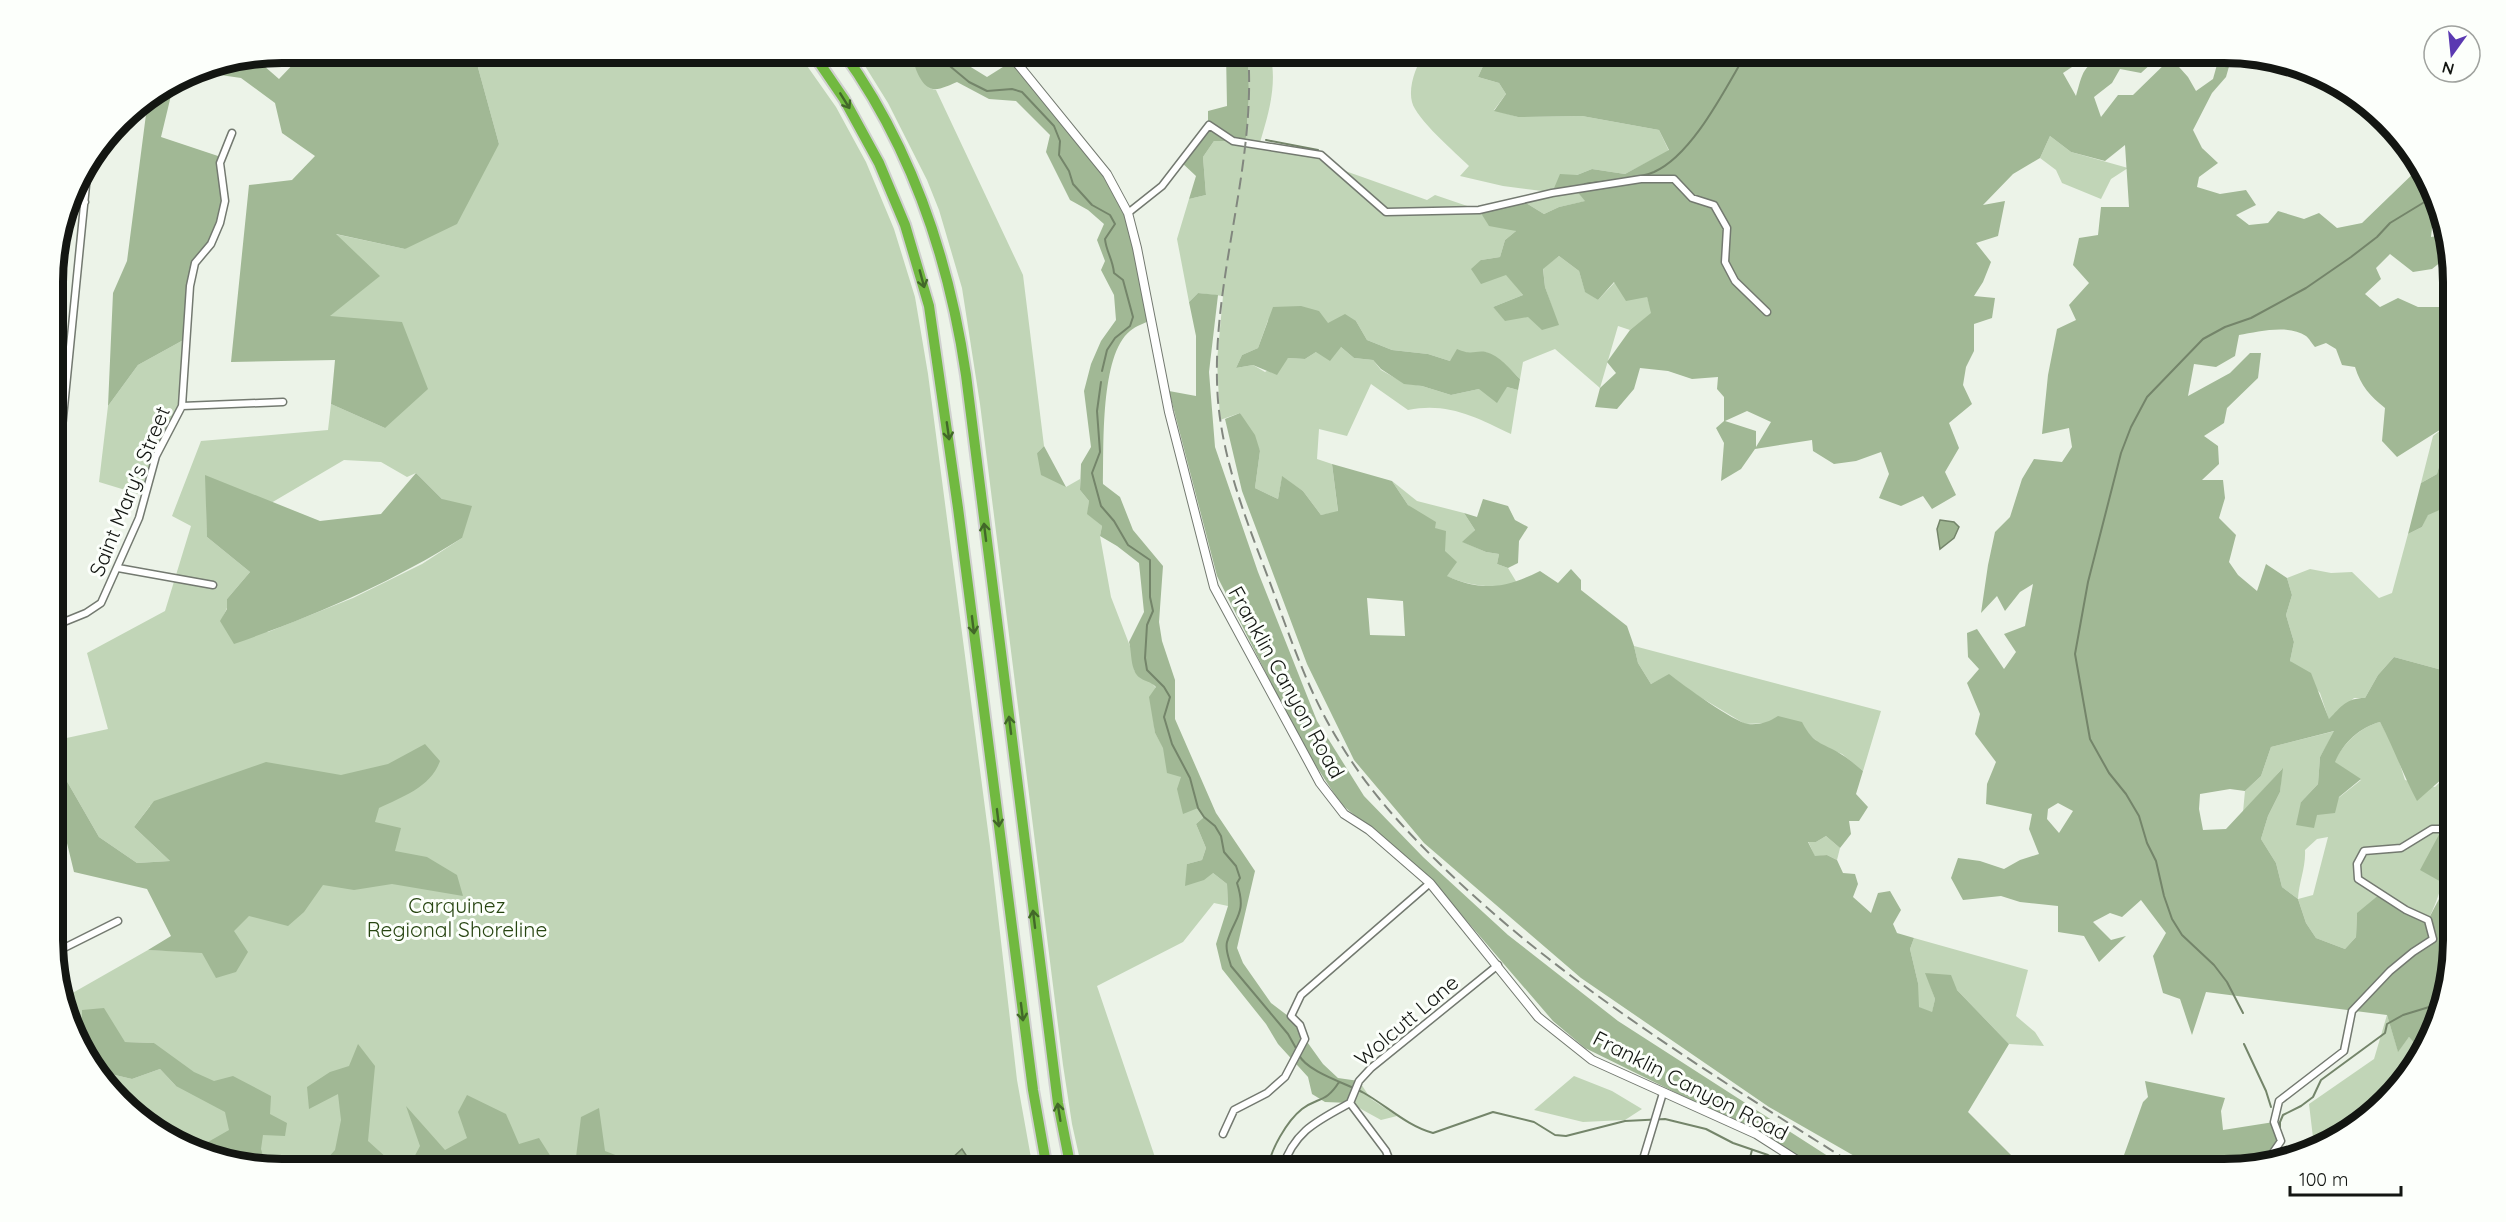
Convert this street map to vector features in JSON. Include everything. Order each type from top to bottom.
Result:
[{"type":"highway","points":[[819,63],[844,99],[879,163],[905,225],[929,306],[958,508],[1032,1090],[1045,1159]]},
{"type":"highway","points":[[850,63],[879,108],[913,176],[937,240],[954,307],[966,375],[1056,1095],[1069,1159]]},
{"type":"street","name":"Franklin Canyon Road","points":[[1017,63],[1102,168],[1128,213],[1169,412],[1214,587],[1320,783],[1344,814],[1368,830],[1430,883],[1538,1017],[1592,1060],[1756,1134],[1796,1159]]},
{"type":"street","points":[[1128,213],[1162,186],[1209,125],[1233,141],[1321,155],[1386,212],[1479,210],[1552,193],[1641,179],[1674,179],[1692,198],[1714,205],[1727,228],[1725,262],[1735,281],[1767,312]]},
{"type":"street","name":"Saint Mary's Street","points":[[63,622],[86,613],[100,603],[140,518],[156,456],[182,406],[190,286],[195,263],[211,244],[220,223],[225,201],[220,163],[232,133]]},
{"type":"street","points":[[63,419],[86,184]]},
{"type":"street","points":[[79,201],[85,202]]},
{"type":"street","points":[[182,406],[283,402]]},
{"type":"street","points":[[118,568],[213,585]]},
{"type":"street","points":[[2272,1154],[2281,1141],[2274,1122],[2279,1101],[2344,1051],[2352,1011],[2390,971],[2433,939],[2428,920],[2406,910],[2358,879],[2357,864],[2364,851],[2401,848],[2432,829],[2443,829]]},
{"type":"street","points":[[1223,1134],[1234,1110],[1267,1093],[1285,1077],[1294,1061],[1305,1039],[1300,1025],[1291,1016],[1301,994],[1430,883]]},
{"type":"street","points":[[63,948],[118,921]]},
{"type":"street","name":"Wolcutt Lane","points":[[1350,1103],[1359,1081],[1371,1068],[1498,965]]},
{"type":"street","points":[[1643,1159],[1663,1093]]},
{"type":"street","points":[[1285,1159],[1287,1153],[1309,1125],[1350,1103],[1386,1150],[1389,1159]]},
{"type":"green space","name":"Carquinez Regional Shoreline","points":[[477,63],[805,63],[836,107],[866,162],[894,229],[915,297],[928,374],[990,846],[1017,1080],[1031,1159],[268,1159],[225,1152],[173,1130],[138,1105],[108,1073],[132,1079],[160,1069],[176,1086],[154,1043],[125,1042],[81,1027],[70,995],[148,950],[202,952],[207,871],[150,806],[134,827],[170,861],[137,863],[99,837],[63,774],[63,739],[108,729],[87,653],[165,611],[191,526],[172,516],[201,441],[328,430],[331,404],[385,428],[329,316],[335,234],[405,249],[499,144]],"holes":[[[344,460],[381,462],[407,477],[416,473],[442,499],[462,538],[422,564],[353,598],[268,632],[221,621],[227,608],[227,599],[250,572],[207,537],[206,476],[271,503]]]},
{"type":"green space","points":[[863,63],[917,63],[929,88],[936,90],[1023,275],[1044,446],[1037,453],[1066,487],[1080,479],[1080,490],[1089,501],[1088,514],[1102,526],[1100,536],[1111,597],[1133,654],[1134,670],[1140,678],[1150,681],[1156,688],[1153,715],[1155,733],[1204,817],[1196,824],[1206,848],[1202,860],[1187,864],[1213,873],[1227,884],[1228,906],[1214,903],[1183,942],[1097,986],[1156,1159],[1080,1159],[1063,1065],[980,404],[962,288],[939,210],[927,180],[888,103]]},
{"type":"green space","points":[[1248,63],[1272,63],[1271,100],[1259,146],[1321,155],[1334,167],[1427,200],[1435,195],[1479,210],[1516,231],[1505,240],[1500,257],[1481,260],[1506,274],[1523,295],[1493,307],[1505,320],[1528,316],[1558,325],[1545,287],[1543,268],[1559,256],[1579,271],[1585,291],[1598,300],[1615,282],[1647,297],[1652,313],[1630,330],[1618,326],[1600,388],[1555,349],[1523,362],[1520,379],[1506,365],[1486,352],[1469,354],[1450,361],[1428,354],[1392,350],[1367,340],[1356,321],[1328,323],[1268,320],[1258,348],[1242,355],[1236,368],[1253,365],[1265,372],[1288,358],[1305,359],[1316,352],[1341,347],[1354,358],[1373,360],[1381,370],[1404,383],[1451,395],[1479,389],[1507,387],[1518,390],[1511,434],[1473,417],[1449,410],[1422,408],[1408,410],[1371,384],[1347,436],[1319,429],[1317,459],[1332,464],[1338,512],[1321,515],[1303,491],[1282,477],[1278,499],[1255,488],[1260,451],[1240,413],[1220,420],[1217,361],[1223,296],[1198,293],[1189,302],[1177,239],[1189,199],[1206,195],[1203,157],[1214,141],[1246,137]]},
{"type":"green space","points":[[1484,63],[1478,77],[1499,83],[1506,94],[1494,110],[1518,117],[1582,116],[1659,130],[1669,151],[1625,174],[1592,169],[1577,175],[1575,189],[1586,201],[1559,207],[1544,214],[1521,200],[1550,192],[1503,186],[1460,176],[1469,166],[1428,126],[1412,102],[1411,90],[1419,64]]},
{"type":"green space","points":[[2050,136],[2071,152],[2128,168],[2111,179],[2101,199],[2062,183],[2056,170],[2040,158]]},
{"type":"green space","points":[[187,338],[182,406],[156,456],[145,496],[99,482],[108,406],[138,365]]},
{"type":"green space","points":[[2443,428],[2443,457],[2437,474],[2421,483],[2433,436]]},
{"type":"green space","points":[[1392,481],[1417,501],[1464,513],[1475,530],[1463,542],[1486,552],[1499,554],[1497,564],[1508,568],[1517,583],[1481,586],[1446,576],[1445,551],[1435,528],[1408,505]]},
{"type":"green space","points":[[2442,509],[2443,670],[2394,657],[2378,675],[2365,698],[2354,698],[2329,720],[2320,693],[2290,661],[2294,642],[2286,615],[2292,595],[2287,578],[2310,569],[2331,573],[2352,572],[2379,598],[2392,593],[2408,534],[2422,527],[2428,514]]},
{"type":"green space","points":[[1634,646],[1881,711],[1863,771],[1842,754],[1822,746],[1807,732],[1768,723],[1745,724],[1695,694],[1669,675],[1651,684],[1638,663]]},
{"type":"green space","points":[[2380,722],[2395,749],[2405,780],[2435,787],[2443,779],[2443,879],[2428,920],[2357,913],[2356,937],[2345,949],[2316,938],[2306,923],[2298,899],[2282,887],[2276,863],[2261,839],[2268,816],[2280,792],[2282,769],[2243,812],[2245,791],[2261,776],[2271,747],[2335,731],[2320,757],[2318,784],[2301,802],[2317,815],[2361,780],[2334,762],[2353,737]],"holes":[[[2328,837],[2313,895],[2298,899],[2305,850],[2317,839]]]},
{"type":"green space","points":[[1826,836],[1840,848],[1837,860],[1827,855],[1815,857],[1808,841],[1816,842]]},
{"type":"green space","points":[[1914,938],[2028,970],[2016,1016],[2035,1032],[2044,1046],[2009,1044],[1957,990],[1926,973],[1935,999],[1932,1013],[1918,1007],[1918,983],[1910,949]]},
{"type":"green space","points":[[2387,1015],[2398,1051],[2409,1037],[2416,1045],[2414,1049],[2389,1084],[2368,1105],[2346,1122],[2313,1140],[2309,1104],[2374,1059]]},
{"type":"green space","points":[[1574,1076],[1612,1091],[1642,1109],[1625,1120],[1583,1122],[1534,1110]]},
{"type":"green space","points":[[1359,1081],[1371,1099],[1397,1116],[1381,1120],[1350,1103]]},
{"type":"shaded area","points":[[294,63],[477,63],[499,144],[457,224],[405,249],[336,234],[380,276],[330,316],[402,322],[428,389],[385,428],[331,404],[335,360],[231,362],[249,185],[292,180],[315,156],[282,133],[275,103],[241,78],[214,74],[262,64],[279,79]]},
{"type":"shaded area","points":[[914,63],[964,63],[987,77],[1009,63],[1016,63],[1107,174],[1128,213],[1151,320],[1130,331],[1120,343],[1113,360],[1104,425],[1103,484],[1120,497],[1133,530],[1163,566],[1159,622],[1162,641],[1175,680],[1175,719],[1216,813],[1255,871],[1237,948],[1243,963],[1271,1003],[1300,1025],[1305,1039],[1323,1064],[1338,1078],[1359,1081],[1350,1103],[1325,1102],[1312,1094],[1308,1077],[1278,1044],[1266,1024],[1222,969],[1216,944],[1228,906],[1227,884],[1213,873],[1204,880],[1185,886],[1187,864],[1202,860],[1206,848],[1196,824],[1204,817],[1198,808],[1183,814],[1177,789],[1181,777],[1167,773],[1163,748],[1155,733],[1149,697],[1156,687],[1140,678],[1134,671],[1129,642],[1144,612],[1139,563],[1100,536],[1102,526],[1087,514],[1089,501],[1080,490],[1081,464],[1091,447],[1084,391],[1091,364],[1101,341],[1116,320],[1114,295],[1101,270],[1105,261],[1097,240],[1104,224],[1088,210],[1070,200],[1046,152],[1050,135],[1016,101],[989,99],[957,82],[933,89],[924,84]]},
{"type":"shaded area","points":[[1226,63],[1248,63],[1246,137],[1244,141],[1214,141],[1203,157],[1206,195],[1189,199],[1196,176],[1181,162],[1208,125],[1208,111],[1227,106]]},
{"type":"shaded area","points":[[1484,63],[2078,63],[2063,73],[2076,96],[2082,75],[2092,63],[2152,63],[2141,73],[2120,69],[2112,83],[2094,97],[2101,117],[2118,95],[2133,95],[2166,63],[2175,63],[2188,77],[2196,91],[2213,79],[2217,63],[2230,63],[2226,77],[2212,93],[2193,130],[2202,148],[2218,163],[2199,177],[2197,187],[2220,194],[2246,190],[2256,205],[2236,215],[2249,225],[2268,223],[2278,211],[2304,219],[2319,213],[2337,228],[2362,223],[2414,173],[2434,219],[2431,237],[2438,236],[2442,261],[2432,269],[2413,272],[2390,254],[2376,268],[2381,279],[2365,294],[2380,307],[2398,298],[2418,307],[2443,309],[2443,428],[2397,457],[2382,441],[2385,408],[2367,390],[2355,367],[2342,365],[2336,349],[2326,343],[2315,347],[2306,336],[2291,330],[2239,335],[2235,356],[2216,367],[2194,364],[2188,396],[2230,373],[2250,353],[2261,353],[2258,378],[2227,408],[2224,423],[2204,436],[2218,446],[2219,464],[2202,480],[2223,480],[2225,498],[2219,518],[2236,535],[2229,562],[2238,575],[2257,591],[2266,564],[2287,578],[2292,595],[2286,615],[2294,642],[2290,661],[2311,673],[2329,719],[2348,701],[2365,698],[2378,675],[2394,657],[2443,670],[2443,778],[2417,801],[2380,722],[2359,732],[2347,742],[2338,755],[2335,762],[2361,779],[2339,797],[2335,813],[2317,815],[2314,828],[2296,825],[2301,802],[2318,784],[2320,757],[2334,731],[2271,747],[2261,776],[2245,791],[2230,789],[2200,794],[2199,809],[2203,830],[2226,829],[2283,768],[2280,792],[2268,816],[2261,839],[2276,863],[2282,887],[2298,899],[2306,923],[2316,938],[2345,949],[2356,937],[2357,913],[2380,894],[2428,920],[2439,899],[2443,883],[2443,954],[2439,983],[2426,1024],[2416,1045],[2409,1037],[2398,1052],[2387,1015],[2206,992],[2192,1035],[2180,999],[2163,993],[2153,956],[2166,933],[2141,900],[2122,917],[2110,913],[2093,922],[2111,940],[2126,936],[2099,962],[2084,936],[2058,932],[2058,906],[2020,902],[2001,896],[1963,900],[1951,878],[1958,858],[1980,861],[2004,869],[2020,860],[2039,854],[2029,829],[2032,814],[1986,804],[1987,784],[1996,762],[1975,734],[1980,714],[1967,683],[1979,669],[1968,657],[1967,633],[1977,629],[2004,669],[2016,652],[2004,634],[2025,626],[2033,584],[2020,592],[2005,611],[1997,596],[1981,613],[1988,565],[1995,532],[2010,517],[2022,479],[2034,459],[2062,462],[2072,447],[2069,428],[2042,434],[2048,375],[2057,329],[2076,320],[2069,305],[2089,283],[2073,265],[2079,238],[2098,235],[2101,207],[2129,207],[2125,145],[2105,161],[2071,152],[2050,136],[2040,158],[2013,174],[1983,205],[2005,201],[1998,236],[1976,243],[1991,262],[1974,296],[1995,298],[1992,318],[1974,324],[1974,351],[1966,367],[1963,385],[1972,404],[1949,423],[1959,448],[1945,472],[1956,495],[1932,509],[1923,496],[1901,506],[1879,498],[1889,474],[1881,452],[1856,461],[1834,464],[1813,451],[1812,440],[1755,449],[1741,469],[1721,481],[1724,443],[1716,428],[1724,421],[1724,397],[1717,389],[1718,377],[1692,379],[1668,371],[1640,368],[1634,389],[1617,409],[1595,407],[1600,388],[1616,373],[1607,362],[1630,330],[1651,313],[1647,297],[1626,301],[1614,282],[1598,300],[1585,292],[1579,271],[1559,256],[1543,269],[1545,287],[1559,325],[1542,330],[1528,317],[1505,321],[1493,307],[1523,295],[1506,275],[1481,284],[1471,269],[1481,260],[1500,257],[1505,240],[1516,231],[1489,226],[1479,210],[1521,200],[1544,214],[1559,207],[1585,201],[1575,189],[1552,193],[1560,174],[1577,175],[1592,169],[1625,174],[1669,150],[1659,130],[1582,116],[1518,117],[1494,111],[1506,94],[1499,83],[1478,77]],"holes":[[[1747,411],[1771,422],[1756,447],[1756,431],[1725,421]],[[2058,803],[2073,811],[2059,833],[2047,819],[2048,809]]]},
{"type":"shaded area","points":[[172,93],[161,137],[221,157],[225,201],[211,244],[195,263],[187,338],[138,365],[108,406],[113,293],[127,261],[147,110]]},
{"type":"shaded area","points":[[1198,293],[1218,295],[1209,372],[1215,447],[1258,572],[1317,721],[1364,796],[1423,857],[1508,935],[1618,1021],[1832,1159],[1800,1159],[1772,1140],[1585,1048],[1553,1021],[1429,877],[1341,804],[1301,743],[1217,576],[1169,391],[1196,396],[1196,336],[1189,302]]},
{"type":"shaded area","points":[[1301,306],[1319,311],[1328,323],[1345,314],[1356,321],[1367,340],[1392,350],[1428,354],[1450,361],[1457,349],[1467,352],[1486,352],[1496,356],[1520,379],[1518,390],[1507,387],[1497,403],[1479,389],[1451,395],[1422,386],[1404,384],[1381,369],[1373,360],[1354,358],[1341,347],[1330,361],[1316,352],[1305,359],[1288,358],[1277,375],[1253,365],[1236,368],[1242,355],[1258,348],[1273,307]]},
{"type":"shaded area","points":[[1240,413],[1255,435],[1260,451],[1255,488],[1278,499],[1282,476],[1303,491],[1321,515],[1338,511],[1332,464],[1392,481],[1408,505],[1436,522],[1435,528],[1446,531],[1445,551],[1457,562],[1447,576],[1472,584],[1494,586],[1516,581],[1540,571],[1558,583],[1571,569],[1581,580],[1581,590],[1627,626],[1638,663],[1651,684],[1669,674],[1721,710],[1748,724],[1764,723],[1778,716],[1802,722],[1811,736],[1844,756],[1863,771],[1856,794],[1868,807],[1859,821],[1849,821],[1851,834],[1840,848],[1826,836],[1816,842],[1808,842],[1815,856],[1827,855],[1837,860],[1843,873],[1855,874],[1858,884],[1853,897],[1871,913],[1878,893],[1890,891],[1901,910],[1893,924],[1897,933],[1914,938],[1910,949],[1918,983],[1919,1007],[1932,1012],[1935,999],[1925,973],[1951,975],[1957,990],[2009,1044],[1968,1112],[2015,1159],[1860,1159],[1769,1107],[1581,978],[1424,843],[1354,760],[1307,664],[1242,491],[1225,419]],"holes":[[[1367,598],[1403,601],[1405,636],[1370,635]]]},
{"type":"shaded area","points":[[1044,446],[1066,487],[1041,475],[1037,453]]},
{"type":"shaded area","points":[[2443,457],[2443,508],[2428,515],[2422,527],[2408,534],[2421,483],[2437,474]]},
{"type":"shaded area","points":[[416,473],[442,499],[472,506],[462,538],[380,584],[293,622],[234,644],[220,621],[227,609],[227,599],[250,572],[207,537],[205,475],[320,521],[381,514]]},
{"type":"shaded area","points":[[1483,499],[1508,506],[1515,520],[1528,527],[1519,541],[1518,563],[1508,568],[1497,564],[1499,554],[1486,552],[1462,542],[1475,530],[1464,513],[1477,517]]},
{"type":"shaded area","points":[[1940,520],[1954,522],[1959,527],[1954,538],[1940,549],[1937,529]]},
{"type":"shaded area","points":[[425,744],[440,761],[436,770],[423,784],[379,808],[375,822],[401,828],[395,851],[427,857],[457,875],[463,896],[392,884],[354,890],[323,885],[304,912],[288,926],[249,916],[234,931],[248,952],[236,972],[216,978],[202,953],[148,950],[171,936],[147,889],[74,872],[63,827],[63,774],[99,837],[137,863],[170,861],[134,827],[154,801],[266,762],[341,775],[388,764]]},
{"type":"shaded area","points":[[2443,829],[2443,883],[2420,870]]},
{"type":"shaded area","points":[[104,1008],[125,1042],[154,1043],[194,1072],[214,1081],[233,1076],[271,1096],[270,1114],[287,1123],[285,1136],[263,1135],[261,1149],[264,1158],[225,1152],[210,1146],[208,1142],[229,1130],[225,1112],[176,1086],[160,1069],[132,1079],[108,1073],[92,1049],[81,1027],[82,1010]]},
{"type":"shaded area","points":[[358,1044],[375,1066],[368,1141],[388,1159],[327,1159],[335,1150],[341,1120],[338,1094],[309,1109],[307,1087],[330,1072],[349,1066]]},
{"type":"shaded area","points":[[2145,1081],[2225,1098],[2221,1111],[2223,1130],[2274,1122],[2281,1141],[2272,1154],[2238,1159],[2123,1159],[2143,1102],[2148,1097]]},
{"type":"shaded area","points":[[467,1095],[506,1114],[519,1144],[539,1138],[552,1159],[413,1159],[420,1146],[406,1106],[445,1150],[467,1138],[458,1112]]},
{"type":"shaded area","points":[[599,1108],[605,1151],[626,1159],[576,1159],[581,1117]]},
{"type":"shaded area","points":[[962,1149],[968,1159],[951,1159]]},
{"type":"waterway","points":[[946,63],[969,82],[987,91],[1012,89],[1022,92],[1054,126],[1060,141],[1059,155],[1069,171],[1073,184],[1092,205],[1110,215],[1115,224],[1105,239],[1114,273],[1123,280],[1133,317],[1130,326],[1115,338],[1107,350],[1102,371]]},
{"type":"waterway","points":[[1585,184],[1638,177],[1654,172],[1668,163],[1695,136],[1741,63]]},
{"type":"waterway","points":[[1266,140],[1318,150]]},
{"type":"waterway","points":[[2243,1013],[2227,982],[2214,965],[2182,935],[2172,919],[2156,861],[2147,843],[2139,816],[2126,794],[2109,773],[2090,739],[2075,654],[2088,582],[2121,453],[2131,427],[2147,397],[2203,339],[2225,327],[2251,318],[2306,288],[2377,237],[2390,223],[2427,201]]},
{"type":"waterway","points":[[1101,382],[1097,411],[1100,452],[1092,473],[1101,506],[1114,521],[1128,545],[1150,560],[1150,597],[1153,611],[1147,625],[1145,658],[1147,670],[1164,687],[1170,697],[1164,717],[1172,744],[1190,778],[1198,808],[1204,817],[1215,826],[1221,836],[1224,852],[1236,866],[1240,878],[1237,883],[1241,902],[1239,914],[1227,942],[1228,957],[1231,966],[1288,1034],[1297,1050]]},
{"type":"waterway","points":[[2280,1133],[2280,1122],[2283,1115],[2313,1097],[2321,1080],[2385,1033],[2387,1024],[2403,1015],[2433,1006]]},
{"type":"waterway","points":[[2244,1044],[2271,1107]]},
{"type":"waterway","points":[[1299,1055],[1310,1067],[1364,1093],[1406,1121],[1433,1133],[1493,1112],[1534,1122],[1555,1135],[1566,1136],[1625,1121],[1665,1119],[1706,1129],[1733,1143],[1775,1159]]},
{"type":"waterway","points":[[1270,1159],[1280,1136],[1291,1121],[1302,1109],[1326,1097],[1339,1082]]},
{"type":"waterway","points":[[2276,1153],[2279,1149]]},
{"type":"waterway","points":[[1750,1159],[1752,1150]]},
{"type":"railway","points":[[1248,63],[1246,140],[1220,314],[1217,357],[1218,401],[1226,449],[1246,519],[1303,670],[1321,710],[1353,764],[1389,810],[1442,866],[1490,910],[1539,951],[1643,1028],[1845,1159]]}]
